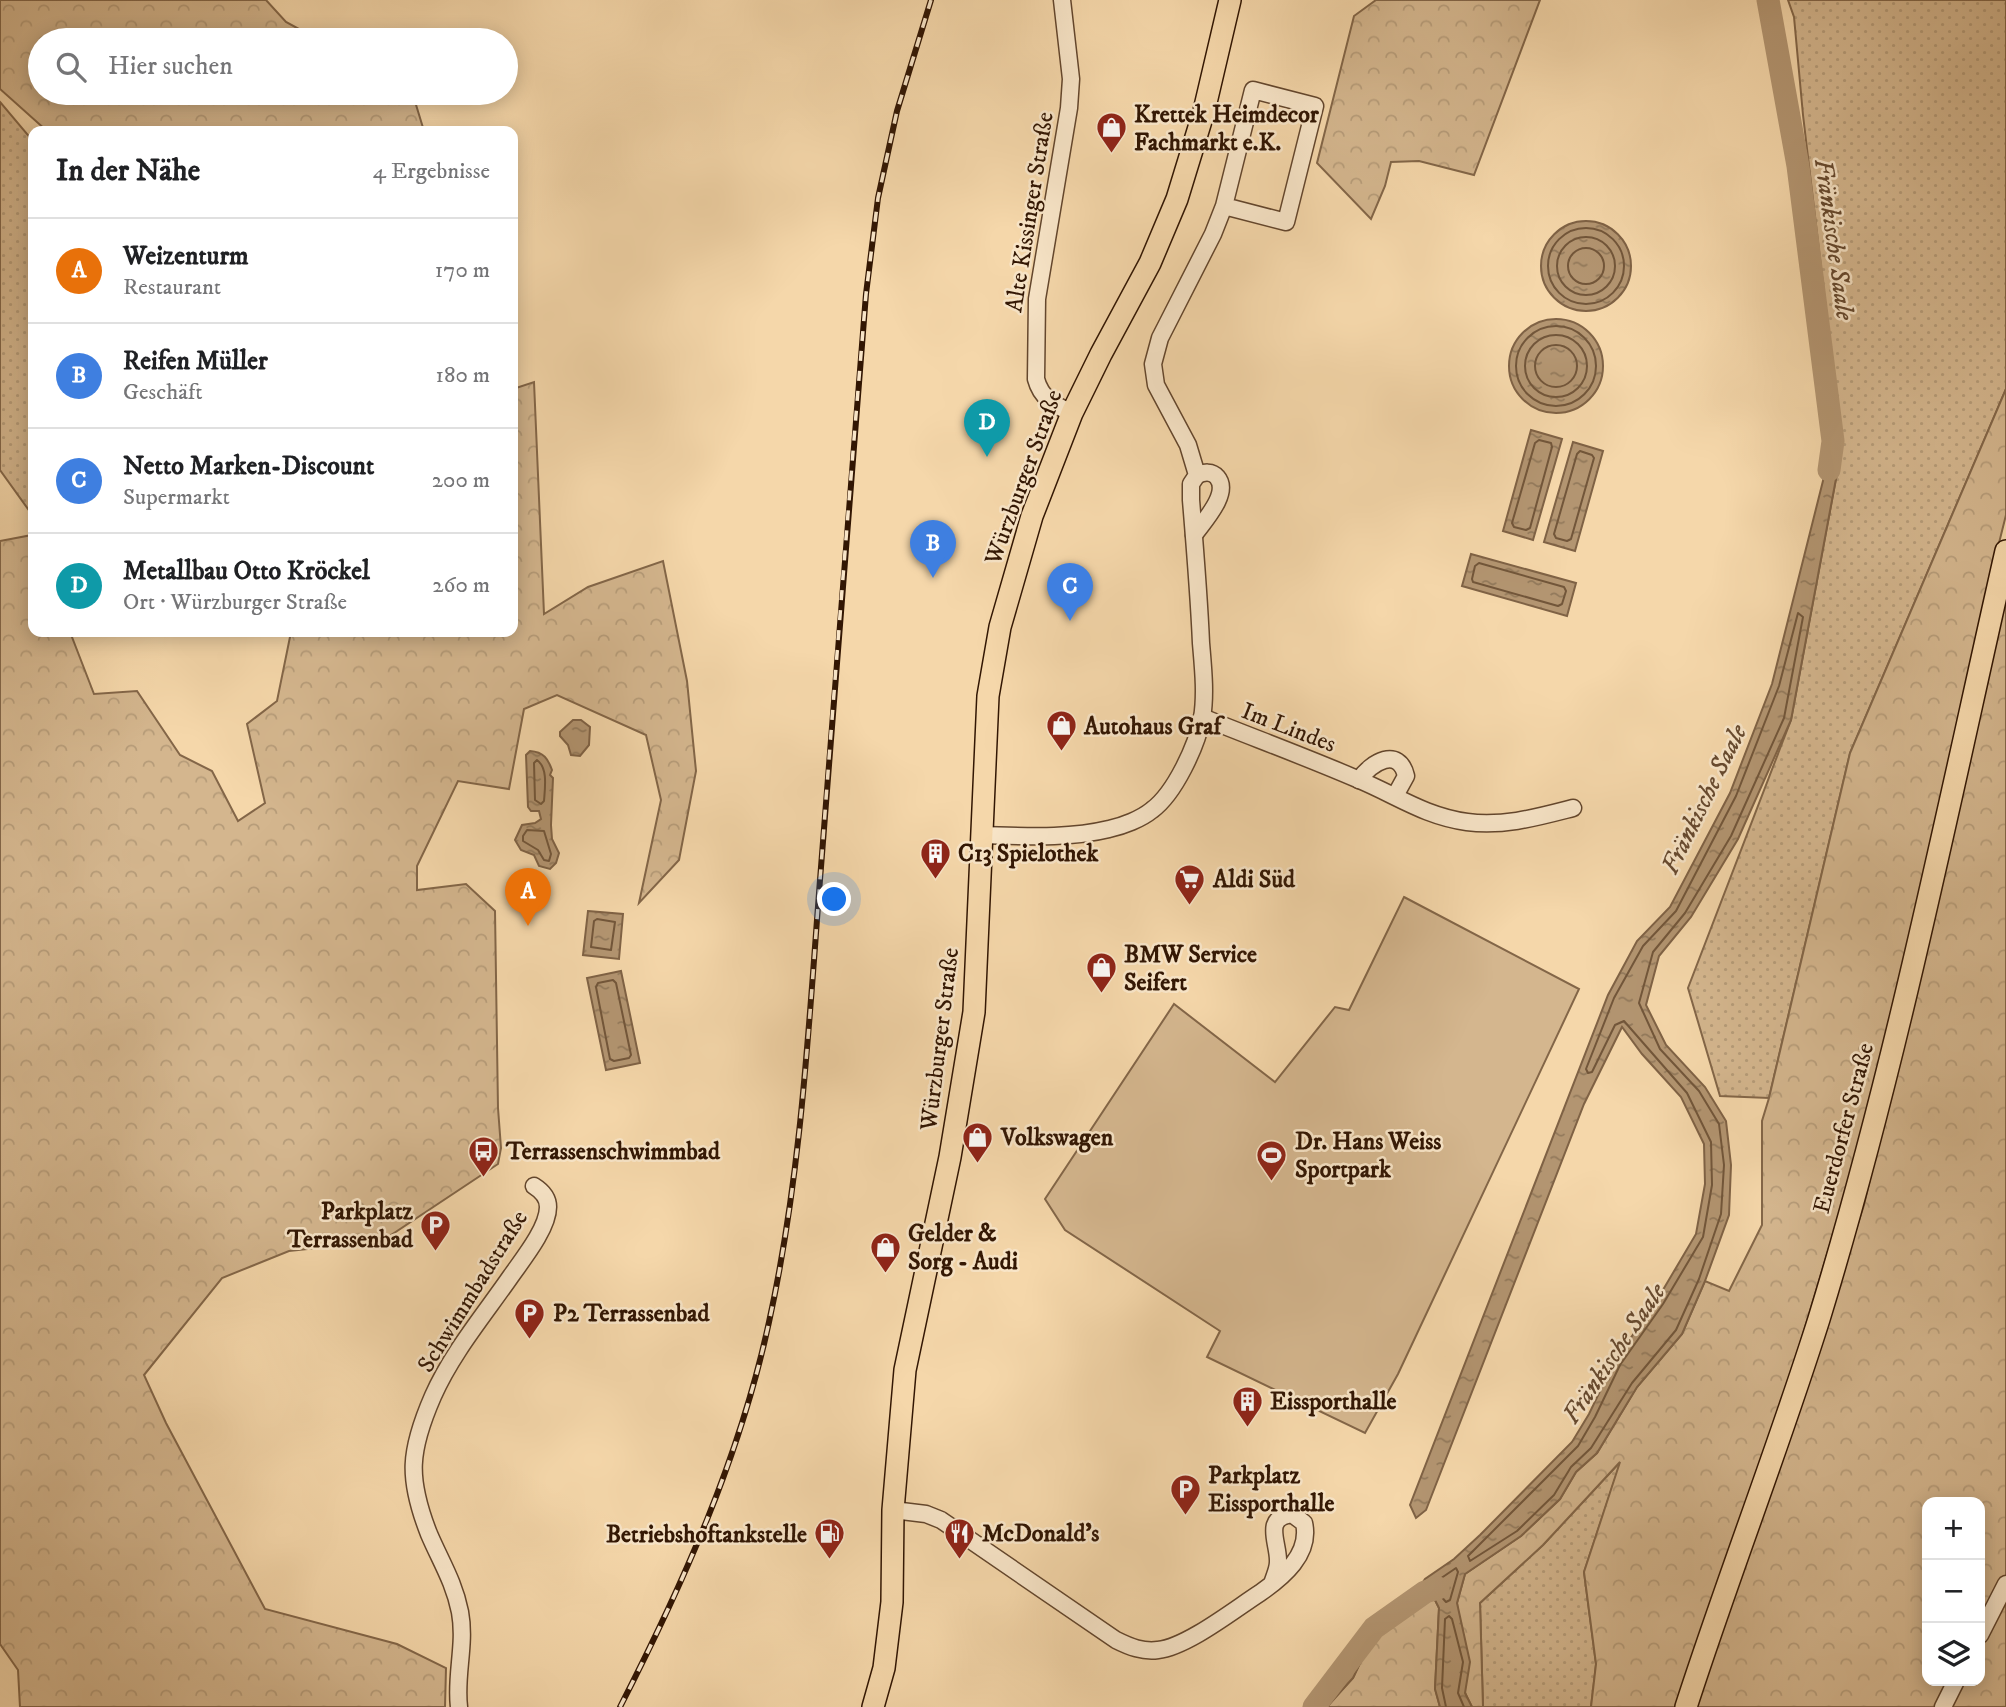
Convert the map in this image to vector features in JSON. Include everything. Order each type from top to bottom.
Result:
[{"type":"main road","name":"Würzburger Straße","points":[[873,1707],[884,1668],[892,1602],[893,1510],[905,1370],[950,1157],[977,982],[988,696],[1000,627],[1032,516],[1072,413],[1150,263],[1173,211],[1192,156],[1230,0]]},
{"type":"main road","name":"Euerdorfer Straße","points":[[1686,1707],[1819,1318],[1871,1134],[2006,551]]},
{"type":"street","name":"Alte Kissinger Straße","points":[[1062,0],[1070,79],[1069,108],[1037,299],[1036,379],[1039,391],[1048,400],[1072,413]]},
{"type":"street","points":[[1197,475],[1188,445],[1156,384],[1153,363],[1160,338],[1213,234],[1224,206],[1253,90],[1315,106],[1286,222],[1224,206]]},
{"type":"street","points":[[982,835],[1032,837],[1073,835],[1110,829],[1152,810],[1175,783],[1202,718],[1203,675],[1194,535],[1191,484],[1197,475],[1203,472],[1213,474],[1219,479],[1222,488],[1194,535]]},
{"type":"street","name":"Im Lindes","points":[[1202,718],[1359,779],[1425,812],[1467,822],[1497,823],[1528,820],[1573,808]]},
{"type":"street","name":"Im Lindes","points":[[1359,779],[1366,769],[1376,763],[1387,759],[1398,761],[1404,767],[1406,776],[1395,796]]},
{"type":"street","name":"Schwimmbadstraße","points":[[459,1707],[457,1693],[464,1645],[461,1615],[454,1584],[429,1534],[414,1483],[414,1456],[433,1395],[450,1364],[527,1254],[542,1226],[548,1210],[547,1200],[542,1191],[534,1186]]},
{"type":"street","points":[[893,1510],[926,1514],[941,1520],[1116,1640],[1144,1650],[1160,1650],[1178,1645],[1272,1584]]},
{"type":"street","points":[[1985,1625],[2006,1584]]},
{"type":"street","points":[[1943,1707],[1954,1686]]},
{"type":"green space","points":[[0,0],[266,0],[286,22],[297,28],[28,28],[28,105],[416,105],[422,126],[41,126],[0,89]]},
{"type":"green space","points":[[1376,0],[1540,0],[1474,175],[1419,161],[1391,162],[1385,186],[1371,219],[1317,163],[1354,16]]},
{"type":"green space","points":[[1788,0],[2006,0],[2006,389],[1850,753],[1769,1098],[1720,1096],[1688,988],[1791,720],[1838,468],[1832,360],[1794,17]]},
{"type":"green space","points":[[0,102],[28,135],[28,509],[0,470]]},
{"type":"green space","points":[[534,382],[544,614],[588,587],[663,561],[687,681],[696,771],[679,860],[639,903],[661,800],[646,735],[557,695],[524,709],[509,789],[458,781],[417,866],[417,890],[466,884],[495,911],[501,1148],[498,1164],[382,1241],[289,1251],[222,1278],[144,1375],[166,1423],[265,1609],[397,1644],[446,1668],[445,1707],[20,1707],[18,1670],[0,1644],[0,541],[28,536],[28,637],[72,637],[94,694],[137,691],[180,755],[212,771],[238,821],[265,803],[247,724],[277,701],[290,637],[518,637],[518,387]]},
{"type":"green space","points":[[2006,389],[2006,515],[1932,848],[1850,1178],[1771,1440],[1677,1707],[1591,1707],[1596,1664],[1584,1572],[1620,1462],[1543,1545],[1480,1603],[1483,1707],[1472,1707],[1465,1693],[1457,1603],[1465,1574],[1521,1536],[1560,1499],[1576,1472],[1597,1453],[1637,1387],[1682,1334],[1705,1281],[1729,1291],[1762,1225],[1762,1121],[1850,753]]},
{"type":"green space","points":[[2006,593],[2006,1707],[1695,1707],[1777,1473],[1864,1205]]},
{"type":"green space","name":"Dr. Hans Weiss Sportpark","points":[[1404,897],[1579,989],[1398,1374],[1365,1433],[1207,1357],[1220,1331],[1065,1230],[1045,1199],[1174,1004],[1275,1082],[1335,1007],[1349,1010]]},
{"type":"green space","points":[[1621,1461],[1584,1572],[1596,1664],[1591,1707],[1483,1707],[1480,1603],[1543,1545]]},
{"type":"green space","points":[[1433,1596],[1439,1608],[1435,1689],[1440,1707],[1327,1707],[1353,1678],[1373,1636]]},
{"type":"water","points":[[1586,221],[1603,225],[1618,234],[1627,249],[1631,266],[1627,283],[1618,298],[1603,307],[1586,311],[1569,307],[1554,298],[1545,283],[1541,266],[1545,249],[1554,234],[1569,225]]},
{"type":"water","points":[[1556,319],[1574,323],[1589,333],[1599,348],[1603,366],[1599,384],[1589,399],[1574,409],[1556,413],[1538,409],[1523,399],[1513,384],[1509,366],[1513,348],[1523,333],[1538,323]]},
{"type":"water","points":[[1531,430],[1562,439],[1533,540],[1503,531]]},
{"type":"water","points":[[1833,441],[1838,468],[1791,720],[1738,839],[1691,917],[1659,956],[1646,1005],[1666,1045],[1705,1087],[1726,1121],[1731,1165],[1729,1215],[1682,1334],[1637,1387],[1597,1453],[1576,1472],[1560,1499],[1521,1536],[1465,1574],[1457,1603],[1470,1662],[1465,1693],[1472,1707],[1440,1707],[1435,1689],[1439,1608],[1433,1596],[1410,1602],[1425,1579],[1454,1559],[1480,1535],[1572,1442],[1614,1362],[1657,1300],[1696,1234],[1705,1184],[1704,1144],[1681,1097],[1642,1054],[1622,1027],[1584,1104],[1426,1510],[1416,1518],[1410,1505],[1608,995],[1637,941],[1670,907],[1730,793],[1772,684]]},
{"type":"water","points":[[1573,442],[1603,451],[1575,551],[1544,542]]},
{"type":"water","points":[[1471,554],[1576,583],[1567,616],[1462,586]]},
{"type":"water","points":[[573,720],[581,720],[590,727],[589,745],[580,756],[571,755],[568,745],[560,736],[560,732]]},
{"type":"water","points":[[530,751],[545,757],[552,770],[552,839],[559,853],[556,863],[550,869],[539,866],[534,855],[521,850],[515,840],[522,825],[541,819],[539,811],[531,811],[528,807],[526,755]]},
{"type":"water","points":[[588,911],[623,914],[619,959],[583,955]]},
{"type":"water","points":[[621,971],[640,1063],[606,1070],[587,978]]},
{"type":"water","points":[[1365,1630],[1373,1636],[1353,1678],[1326,1707],[1304,1707]]},
{"type":"waterway","name":"Fränkische Saale","points":[[1768,0],[1798,166],[1833,441],[1829,470]]},
{"type":"waterway","name":"Fränkische Saale","points":[[1314,1707],[1374,1628],[1425,1592],[1438,1588]]},
{"type":"railway","points":[[620,1707],[666,1614],[726,1471],[757,1372],[780,1266],[797,1152],[808,1038],[866,294],[878,198],[897,111],[931,0]]},
{"type":"place","name":"Krettek Heimdecor Fachmarkt e.K.","points":[[1111,155]]},
{"type":"place","name":"Metallbau Otto Kröckel","points":[[987,457]]},
{"type":"place","name":"Reifen Müller","points":[[933,578]]},
{"type":"place","name":"Netto Marken-Discount","points":[[1070,621]]},
{"type":"place","name":"Autohaus Graf","points":[[1061,753]]},
{"type":"place","name":"C13 Spielothek","points":[[935,880]]},
{"type":"place","name":"Aldi Süd","points":[[1190,906]]},
{"type":"place","name":"Weizenturm","points":[[528,926]]},
{"type":"place","name":"BMW Service Seifert","points":[[1101,995]]},
{"type":"place","name":"Volkswagen","points":[[978,1164]]},
{"type":"place","name":"Terrassenschwimmbad","points":[[483,1178]]},
{"type":"place","name":"Dr. Hans Weiss Sportpark","points":[[1272,1182]]},
{"type":"place","name":"Parkplatz Terrassenbad","points":[[436,1252]]},
{"type":"place","name":"Gelder & Sorg - Audi","points":[[885,1274]]},
{"type":"place","name":"P2 Terrassenbad","points":[[530,1340]]},
{"type":"place","name":"Eissporthalle","points":[[1247,1428]]},
{"type":"place","name":"Parkplatz Eissporthalle","points":[[1185,1516]]},
{"type":"place","name":"McDonald's","points":[[959,1560]]},
{"type":"place","name":"Betriebshoftankstelle","points":[[830,1561]]}]
